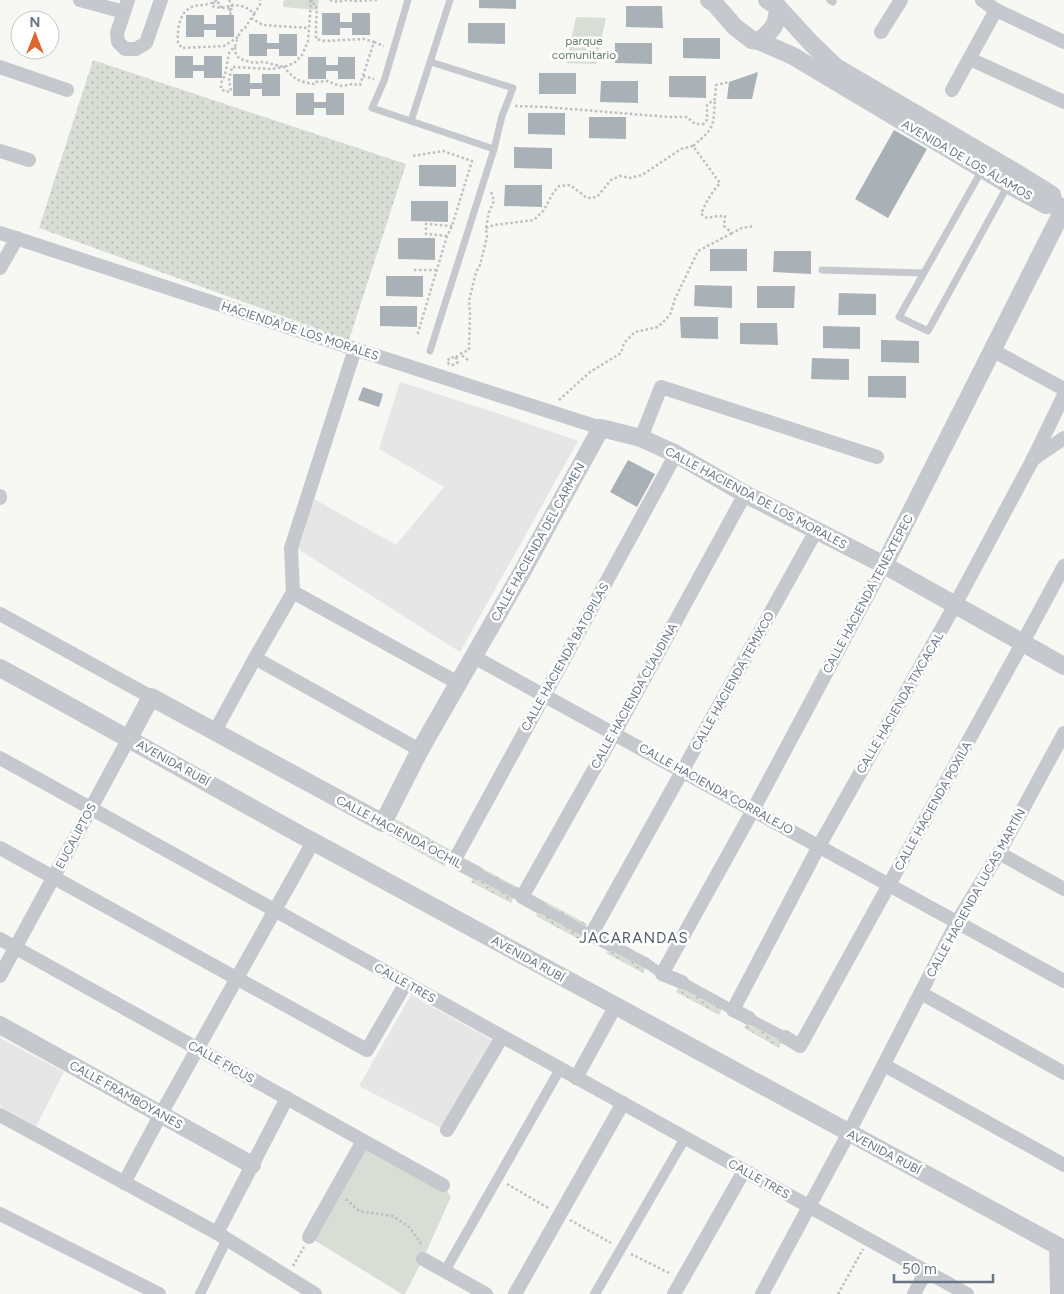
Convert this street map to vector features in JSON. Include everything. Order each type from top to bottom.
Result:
[{"type":"street","points":[[80,0],[126,6],[118,33],[118,42],[125,49],[136,49],[146,43],[161,0]]},
{"type":"street","name":"AVENIDA DE LOS ÁLAMOS","points":[[709,0],[714,3],[734,27],[752,40],[760,41],[793,56],[982,170],[1012,178],[1052,195],[1060,207]]},
{"type":"street","points":[[880,32],[901,0]]},
{"type":"street","points":[[982,0],[996,10],[1064,42]]},
{"type":"street","points":[[760,41],[775,26],[777,17],[772,4]]},
{"type":"street","name":"AVENIDA DE LOS ÁLAMOS","points":[[772,4],[836,68],[1012,178]]},
{"type":"street","points":[[952,90],[996,10]]},
{"type":"street","points":[[970,59],[1064,102]]},
{"type":"street","points":[[0,67],[67,90]]},
{"type":"street","points":[[0,151],[29,160]]},
{"type":"street","name":"CALLE HACIENDA TENEXTEPEC","points":[[662,974],[753,810],[884,565],[992,350],[1060,207]]},
{"type":"street","name":"HACIENDA DE LOS MORALES","points":[[0,233],[601,428]]},
{"type":"street","points":[[0,268],[16,238]]},
{"type":"street","points":[[216,731],[254,658],[293,592],[291,548],[355,349]]},
{"type":"street","points":[[992,350],[1064,389]]},
{"type":"street","points":[[641,438],[661,388],[877,457]]},
{"type":"street","name":"CALLE HACIENDA TIXCACAL","points":[[733,1010],[819,846],[955,605],[1032,461],[1064,395]]},
{"type":"street","name":"CALLE HACIENDA DE LOS MORALES","points":[[601,428],[641,438],[676,454],[745,494],[884,565],[1064,666]]},
{"type":"street","name":"CALLE HACIENDA DEL CARMEN","points":[[383,823],[420,750],[474,657],[601,428]]},
{"type":"street","points":[[1032,461],[1064,438]]},
{"type":"street","name":"CALLE HACIENDA BATOPILAS","points":[[454,861],[676,454]]},
{"type":"street","name":"CALLE HACIENDA CLAUDINA","points":[[522,897],[614,734],[745,494]]},
{"type":"street","name":"CALLE HACIENDA TEMIXCO","points":[[591,935],[816,531]]},
{"type":"street","name":"CALLE HACIENDA POXILA","points":[[800,1046],[1024,642],[1064,566]]},
{"type":"street","points":[[293,592],[458,683]]},
{"type":"street","name":"CALLE HACIENDA OCHIL","points":[[0,614],[383,823],[648,964],[662,974],[682,982],[800,1046]]},
{"type":"street","name":"CALLE HACIENDA CORRALEJO","points":[[474,657],[1064,981]]},
{"type":"street","points":[[254,658],[420,750]]},
{"type":"street","name":"AVENIDA RUBÍ","points":[[0,668],[313,842],[1061,1248]]},
{"type":"street","name":"EUCALIPTOS","points":[[0,976],[151,697]]},
{"type":"street","name":"CALLE HACIENDA LUCAS MARTÍN","points":[[762,1294],[849,1134],[957,922],[999,853],[1064,733]]},
{"type":"street","name":"CALLE TRES","points":[[0,758],[967,1294]]},
{"type":"street","points":[[124,1183],[313,842]]},
{"type":"street","points":[[0,848],[367,1050],[406,983]]},
{"type":"street","points":[[999,853],[1064,889]]},
{"type":"street","name":"CALLE FICUS","points":[[0,939],[442,1185]]},
{"type":"street","points":[[921,993],[1064,1073]]},
{"type":"street","points":[[576,1078],[615,1007]]},
{"type":"street","name":"CALLE FRAMBOYANES","points":[[0,1025],[252,1165]]},
{"type":"street","points":[[448,1130],[502,1037]]},
{"type":"street","points":[[884,1065],[1064,1164]]},
{"type":"street","points":[[445,1271],[560,1069]]},
{"type":"street","points":[[200,1294],[252,1165],[287,1098]]},
{"type":"street","points":[[515,1294],[623,1104]]},
{"type":"street","points":[[0,1115],[222,1236],[315,1294]]},
{"type":"street","points":[[595,1294],[685,1138]]},
{"type":"street","points":[[309,1237],[363,1141]]},
{"type":"street","points":[[674,1294],[744,1170]]},
{"type":"street","points":[[0,1214],[159,1294]]},
{"type":"street","points":[[1059,1294],[1061,1248]]},
{"type":"street","points":[[423,1259],[486,1294]]},
{"type":"street","points":[[914,1294],[926,1272]]},
{"type":"lane","points":[[408,0],[384,81],[372,108],[494,149]]},
{"type":"lane","points":[[411,121],[450,0]]},
{"type":"lane","points":[[430,351],[494,149],[502,116],[513,88],[431,62]]},
{"type":"lane","points":[[982,170],[900,316],[928,331],[1012,178]]},
{"type":"lane","points":[[822,270],[923,273]]},
{"type":"path","points":[[213,3],[217,0]]},
{"type":"path","points":[[229,0],[232,6]]},
{"type":"path","points":[[260,0],[260,5],[229,54],[225,75],[221,83],[221,89],[226,92],[231,91],[229,80],[232,67],[271,70],[294,63],[302,55],[308,41],[312,1]]},
{"type":"path","points":[[235,46],[236,55],[240,59],[284,67],[294,79],[302,82],[314,84],[316,82],[328,82],[342,86],[360,85],[374,42],[364,40],[325,41],[316,39],[318,10],[312,1],[307,0]]},
{"type":"path","points":[[330,0],[338,2],[347,0],[377,0]]},
{"type":"path","points":[[238,37],[224,46],[182,48],[178,43],[179,22],[184,11],[195,5],[213,3],[219,3],[222,8],[232,6],[245,7],[254,14]]},
{"type":"path","points":[[251,18],[263,25],[309,28]]},
{"type":"path","points":[[486,228],[494,224],[534,220],[544,210],[559,186],[570,185],[587,198],[597,197],[611,180],[620,176],[630,178],[642,175],[680,148],[693,146],[710,130],[714,122],[716,85],[729,82]]},
{"type":"path","points":[[507,106],[687,117],[696,124],[703,124],[707,120],[707,105],[715,99]]},
{"type":"path","points":[[693,146],[720,183],[709,197],[701,214],[707,218],[725,216],[724,226],[732,233]]},
{"type":"path","points":[[413,156],[443,151],[472,161],[417,336]]},
{"type":"path","points":[[455,358],[469,350],[469,301],[487,237],[486,228],[494,201],[485,176]]},
{"type":"path","points":[[448,236],[426,234],[426,224],[452,226]]},
{"type":"path","points":[[547,411],[590,372],[621,353],[624,343],[635,332],[658,327],[670,315],[674,299],[698,251],[742,228],[754,226]]},
{"type":"path","points":[[414,270],[437,270]]},
{"type":"path","points":[[460,354],[468,360]]},
{"type":"path","points":[[497,1179],[621,1249],[682,1280]]},
{"type":"path","points":[[336,1189],[359,1211],[393,1216],[409,1227],[420,1242],[423,1259]]},
{"type":"path","points":[[287,1277],[309,1237]]},
{"type":"path","points":[[838,1294],[868,1239]]},
{"type":"shaded area","points":[[400,382],[578,441],[460,652],[298,549],[314,499],[396,545],[444,487],[379,449]]},
{"type":"shaded area","points":[[411,995],[492,1040],[441,1128],[359,1086]]},
{"type":"shaded area","points":[[0,1038],[64,1072],[36,1126],[0,1106]]},
{"type":"green space","points":[[284,0],[319,0],[317,10],[283,7]]},
{"type":"green space","name":"parque comunitario","points":[[576,17],[606,18],[596,64],[566,63]]},
{"type":"green space","points":[[93,60],[406,164],[349,340],[39,228]]},
{"type":"green space","points":[[396,819],[452,851],[444,866],[387,834]]},
{"type":"green space","points":[[480,867],[519,888],[511,903],[471,882]]},
{"type":"green space","points":[[544,901],[587,924],[580,940],[536,916]]},
{"type":"green space","points":[[613,939],[650,959],[643,973],[606,953]]},
{"type":"green space","points":[[683,979],[726,1001],[719,1015],[676,992]]},
{"type":"green space","points":[[751,1015],[786,1034],[779,1048],[744,1028]]},
{"type":"green space","points":[[363,1141],[443,1185],[451,1197],[405,1294],[402,1294],[309,1237]]},
{"type":"building","points":[[479,0],[516,0],[516,9],[479,8]]},
{"type":"building","points":[[626,6],[662,6],[663,28],[626,27]]},
{"type":"building","points":[[322,13],[340,13],[340,22],[352,22],[352,13],[370,13],[370,35],[352,35],[352,28],[340,28],[340,35],[322,35]]},
{"type":"building","points":[[186,15],[204,15],[204,24],[216,24],[216,15],[234,15],[234,37],[216,37],[216,30],[204,30],[204,37],[186,37]]},
{"type":"building","points":[[468,23],[505,23],[505,44],[468,43]]},
{"type":"building","points":[[249,34],[267,34],[267,43],[279,43],[279,34],[297,34],[297,56],[279,56],[279,49],[267,49],[267,56],[249,56]]},
{"type":"building","points":[[683,38],[720,38],[720,59],[683,58]]},
{"type":"building","points":[[615,43],[652,43],[652,64],[615,63]]},
{"type":"building","points":[[175,56],[193,56],[193,65],[204,65],[204,56],[222,56],[222,78],[204,78],[204,71],[193,71],[193,78],[175,78]]},
{"type":"building","points":[[308,57],[326,57],[326,65],[338,65],[338,57],[355,57],[355,79],[338,79],[338,71],[326,71],[326,79],[308,79]]},
{"type":"building","points":[[758,72],[752,99],[727,99],[729,82]]},
{"type":"building","points":[[539,73],[576,73],[576,94],[539,94]]},
{"type":"building","points":[[233,74],[250,74],[250,83],[262,83],[262,74],[280,74],[280,96],[262,96],[262,89],[250,89],[250,96],[233,96]]},
{"type":"building","points":[[669,76],[706,76],[706,98],[669,97]]},
{"type":"building","points":[[601,81],[638,81],[638,103],[600,102]]},
{"type":"building","points":[[296,93],[314,93],[314,102],[326,102],[326,93],[344,93],[344,115],[326,115],[326,108],[314,108],[314,115],[296,115]]},
{"type":"building","points":[[528,113],[565,113],[565,135],[528,134]]},
{"type":"building","points":[[589,117],[626,117],[626,139],[589,138]]},
{"type":"building","points":[[894,130],[927,149],[888,218],[855,199]]},
{"type":"building","points":[[514,147],[552,148],[552,169],[514,168]]},
{"type":"building","points":[[419,165],[456,165],[456,187],[419,186]]},
{"type":"building","points":[[505,185],[542,185],[542,207],[504,206]]},
{"type":"building","points":[[411,201],[448,201],[448,222],[411,221]]},
{"type":"building","points":[[398,238],[435,238],[435,260],[398,259]]},
{"type":"building","points":[[710,249],[747,249],[747,271],[710,271]]},
{"type":"building","points":[[774,251],[811,251],[811,274],[773,272]]},
{"type":"building","points":[[386,276],[423,276],[423,297],[386,296]]},
{"type":"building","points":[[695,285],[732,286],[732,308],[694,306]]},
{"type":"building","points":[[757,286],[795,286],[794,308],[757,308]]},
{"type":"building","points":[[839,293],[876,294],[876,315],[838,315]]},
{"type":"building","points":[[380,306],[417,306],[417,327],[380,326]]},
{"type":"building","points":[[680,317],[718,317],[718,339],[681,338]]},
{"type":"building","points":[[740,323],[777,323],[778,345],[740,344]]},
{"type":"building","points":[[823,326],[860,327],[860,349],[823,348]]},
{"type":"building","points":[[881,340],[919,341],[919,363],[881,362]]},
{"type":"building","points":[[812,358],[849,359],[849,380],[811,379]]},
{"type":"building","points":[[868,376],[906,376],[906,398],[868,397]]},
{"type":"building","points":[[363,387],[383,394],[379,407],[358,400]]},
{"type":"building","points":[[628,460],[655,474],[637,507],[610,492]]},
{"type":"district","name":"JACARANDAS","points":[[634,938]]}]
